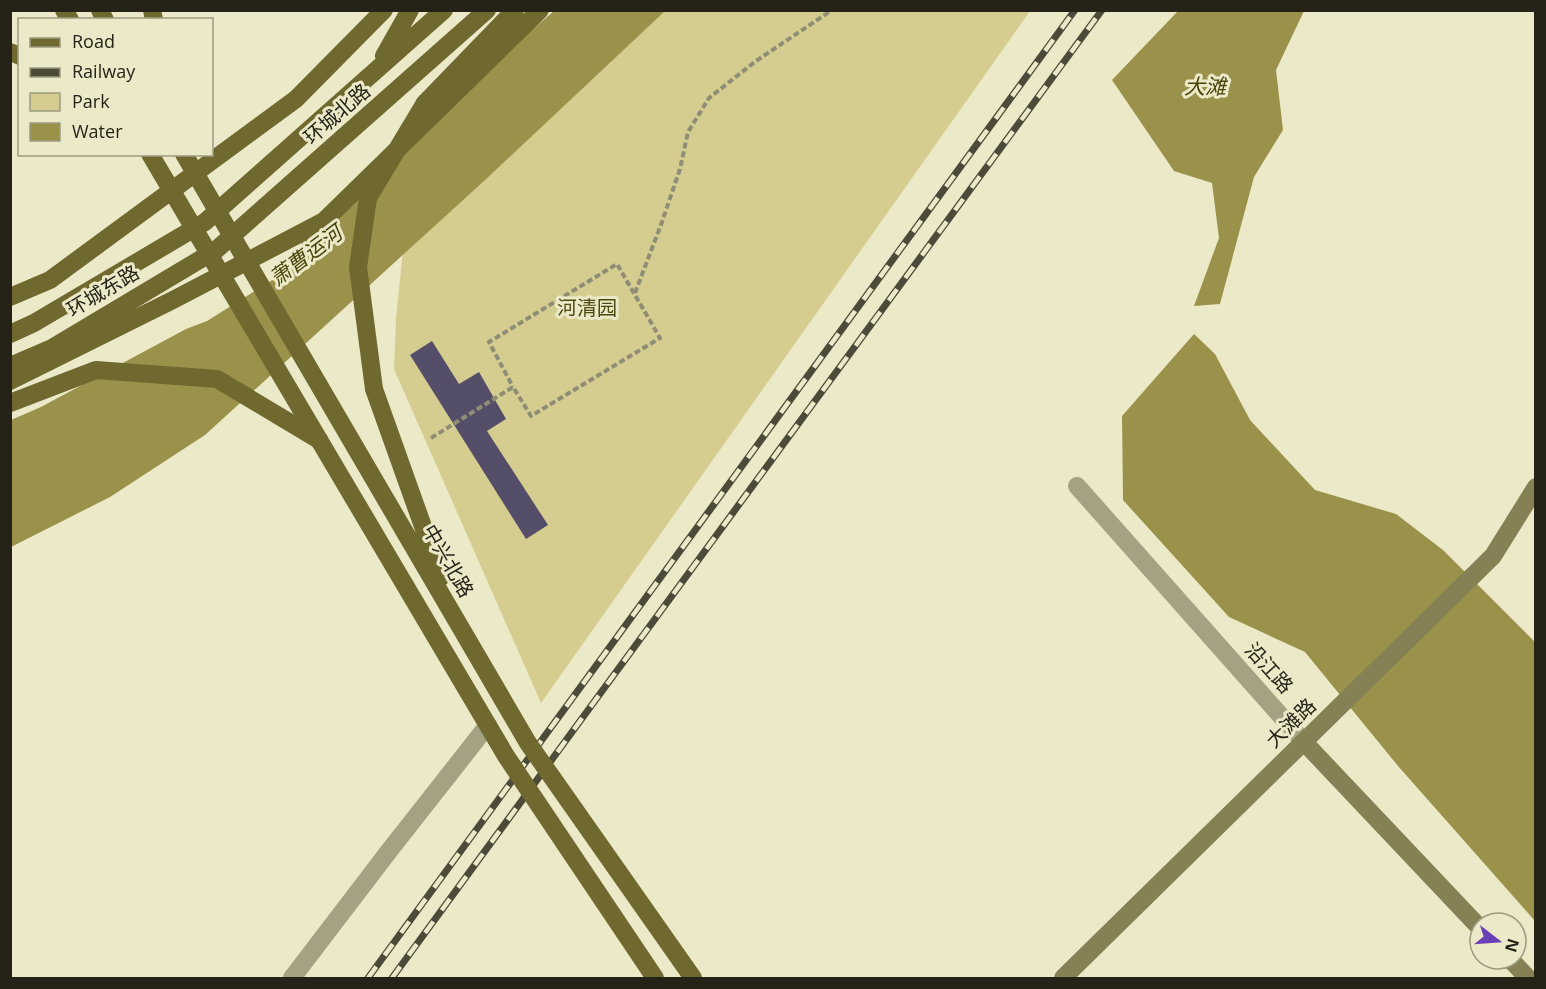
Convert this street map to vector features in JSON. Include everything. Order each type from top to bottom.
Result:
[{"type":"main road","points":[[10,297],[50,280],[296,99],[384,10]]},
{"type":"main road","points":[[376,70],[410,10]]},
{"type":"main road","name":"环城北路","points":[[205,222],[444,10]]},
{"type":"main road","name":"环城北路","points":[[216,250],[487,10]]},
{"type":"main road","points":[[455,618],[374,389],[358,267],[368,198],[425,103],[514,10]]},
{"type":"main road","points":[[10,381],[173,300],[324,221],[540,10]]},
{"type":"main road","points":[[151,156],[506,756],[655,978]]},
{"type":"main road","name":"中兴北路","points":[[185,156],[528,743],[693,978]]},
{"type":"main road","name":"环城东路","points":[[10,334],[34,323],[205,222]]},
{"type":"main road","name":"环城东路","points":[[10,366],[52,348],[216,250]]},
{"type":"main road","points":[[10,403],[96,370],[217,379],[319,440]]},
{"type":"street","name":"沿江路","points":[[1077,486],[1304,742],[1468,915]]},
{"type":"street","name":"大滩路","points":[[1063,978],[1493,556],[1536,487]]},
{"type":"street","points":[[292,978],[488,725]]},
{"type":"path","points":[[634,293],[680,169],[688,132],[709,98],[756,61],[832,10]]},
{"type":"path","points":[[617,264],[660,338],[531,416],[513,387],[489,342],[617,264]]},
{"type":"path","points":[[431,438],[513,387]]},
{"type":"green space","name":"河清园","points":[[627,11],[1030,11],[541,703],[394,369],[396,319],[406,221]]},
{"type":"water","name":"萧曹运河","points":[[554,11],[665,11],[484,181],[205,435],[110,497],[11,547],[11,420],[41,407],[186,329],[207,321],[277,277],[291,260],[324,209]]},
{"type":"water","name":"大滩","points":[[1178,11],[1304,11],[1276,70],[1283,130],[1254,177],[1220,304],[1194,306],[1219,238],[1212,183],[1174,171],[1112,80]]},
{"type":"water","points":[[1194,334],[1215,354],[1250,420],[1315,490],[1396,514],[1443,550],[1535,642],[1535,921],[1398,766],[1305,652],[1229,617],[1123,500],[1122,416]]},
{"type":"building","points":[[432,341],[459,384],[479,372],[506,419],[487,431],[548,525],[526,539],[410,355]]},
{"type":"railway","points":[[368,978],[1075,10]]},
{"type":"railway","points":[[392,978],[1102,10]]}]
